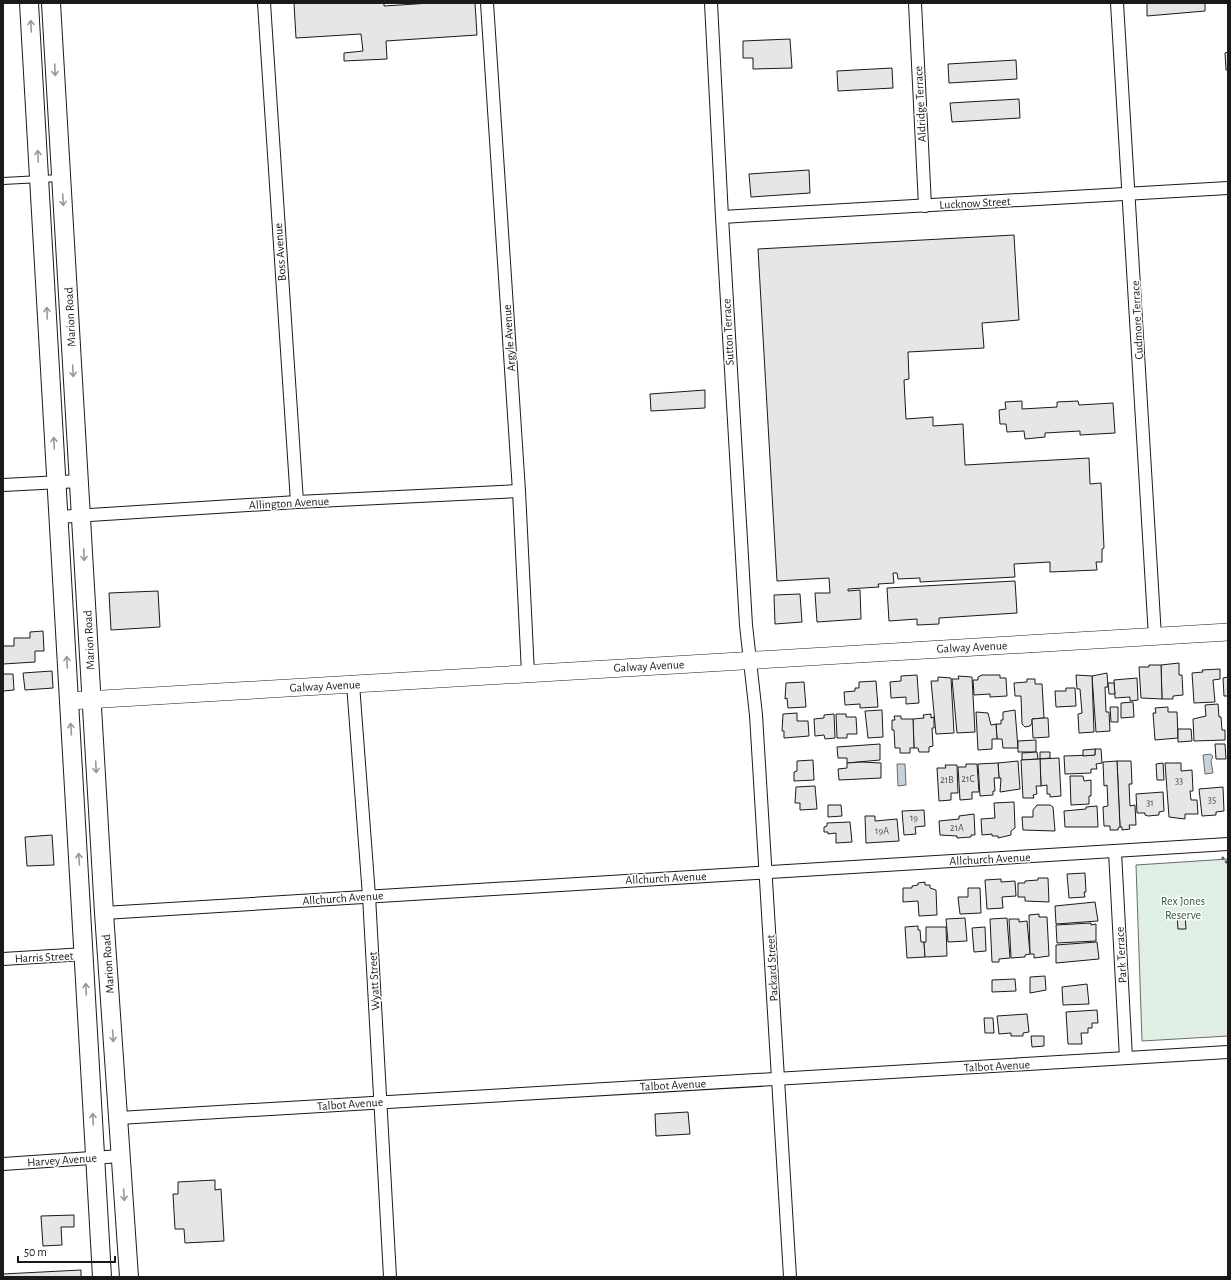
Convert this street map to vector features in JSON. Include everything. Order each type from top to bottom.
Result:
[{"type":"main road","name":"Marion Road","points":[[29,3],[58,517],[85,954],[102,1277]]},
{"type":"main road","name":"Marion Road","points":[[51,3],[93,700],[104,913],[129,1277]]},
{"type":"street","name":"Boss Avenue","points":[[264,3],[297,502]]},
{"type":"street","name":"Argyle Avenue","points":[[487,3],[519,490],[528,673]]},
{"type":"street","name":"Sutton Terrace","points":[[711,3],[746,625],[750,660]]},
{"type":"street","name":"Aldridge Terrace","points":[[915,3],[925,206]]},
{"type":"street","name":"Cudmore Terrace","points":[[1117,3],[1130,194],[1155,637]]},
{"type":"street","name":"Lucknow Street","points":[[722,218],[1228,188]]},
{"type":"street","points":[[3,485],[80,481]]},
{"type":"street","name":"Allington Avenue","points":[[58,517],[519,490]]},
{"type":"street","name":"Galway Avenue","points":[[69,701],[1228,632]]},
{"type":"street","name":"Packard Street","points":[[750,660],[756,715],[790,1277]]},
{"type":"street","name":"Wyatt Street","points":[[353,684],[369,896],[390,1277]]},
{"type":"street","name":"Allchurch Avenue","points":[[104,913],[1228,844]]},
{"type":"street","name":"Park Terrace","points":[[1116,852],[1126,1058]]},
{"type":"street","name":"Harris Street","points":[[3,959],[85,954]]},
{"type":"street","name":"Talbot Avenue","points":[[119,1118],[1228,1052]]},
{"type":"street","name":"Harvey Avenue","points":[[3,1164],[121,1156]]},
{"type":"lane","points":[[3,181],[62,178]]},
{"type":"path","points":[[1222,857],[1228,864]]},
{"type":"green space","name":"Rex Jones Reserve","points":[[1228,859],[1228,1036],[1142,1041],[1136,865]]},
{"type":"shaded area","points":[[1210,754],[1213,756],[1211,761],[1213,773],[1205,774],[1203,755]]},
{"type":"shaded area","points":[[897,764],[905,764],[906,785],[898,786]]},
{"type":"building","points":[[294,3],[384,3],[384,6],[431,3],[475,3],[477,35],[386,41],[387,59],[344,61],[344,53],[363,51],[361,34],[296,38]]},
{"type":"building","points":[[1147,3],[1205,3],[1205,11],[1147,16]]},
{"type":"building","points":[[790,39],[792,68],[753,69],[753,58],[743,58],[743,41]]},
{"type":"building","points":[[1228,52],[1228,70],[1226,70],[1225,53]]},
{"type":"building","points":[[1016,60],[1017,79],[949,83],[948,64]]},
{"type":"building","points":[[892,68],[893,88],[838,91],[837,71]]},
{"type":"building","points":[[1019,99],[1020,118],[952,122],[950,103]]},
{"type":"building","points":[[809,170],[810,193],[751,197],[749,174]]},
{"type":"building","points":[[1014,235],[1019,320],[982,323],[984,348],[908,352],[909,379],[904,380],[906,419],[933,417],[933,426],[963,424],[965,465],[1089,458],[1090,484],[1101,483],[1104,548],[1102,549],[1102,562],[1096,562],[1097,570],[1050,572],[1050,562],[1014,564],[1015,577],[920,582],[920,578],[898,579],[897,573],[893,573],[894,583],[878,584],[879,587],[848,589],[848,591],[860,590],[861,619],[817,622],[815,593],[830,593],[829,578],[777,581],[758,249]]},
{"type":"building","points":[[705,390],[705,408],[651,411],[650,394]]},
{"type":"building","points":[[1022,401],[1022,409],[1057,407],[1057,402],[1078,401],[1079,405],[1113,403],[1115,433],[1080,435],[1080,431],[1045,433],[1045,437],[1025,439],[1024,431],[1007,432],[1006,424],[1000,424],[999,410],[1006,409],[1005,402]]},
{"type":"building","points":[[1015,581],[1017,613],[939,618],[939,624],[917,625],[917,619],[889,621],[887,588]]},
{"type":"building","points":[[158,591],[160,627],[111,630],[109,593]]},
{"type":"building","points":[[800,594],[802,622],[775,624],[774,595]]},
{"type":"building","points":[[43,631],[44,651],[35,651],[35,662],[3,664],[3,646],[14,646],[14,638],[30,638],[30,632]]},
{"type":"building","points":[[1179,663],[1179,675],[1182,675],[1183,695],[1173,696],[1173,699],[1162,699],[1161,665]]},
{"type":"building","points":[[1149,665],[1161,665],[1162,699],[1141,698],[1139,667],[1149,667]]},
{"type":"building","points":[[1220,669],[1220,679],[1213,680],[1215,702],[1194,703],[1192,673],[1203,672],[1202,670]]},
{"type":"building","points":[[52,671],[53,688],[25,690],[23,673]]},
{"type":"building","points":[[1107,673],[1108,687],[1105,687],[1106,712],[1109,712],[1110,731],[1096,732],[1092,676]]},
{"type":"building","points":[[3,674],[13,674],[14,690],[3,691]]},
{"type":"building","points":[[917,675],[919,703],[906,704],[906,697],[891,698],[890,682],[901,681],[901,676]]},
{"type":"building","points":[[982,675],[1000,675],[1000,678],[1006,678],[1007,696],[990,697],[990,694],[974,695],[973,680],[978,680],[978,677]]},
{"type":"building","points":[[1076,675],[1092,676],[1094,732],[1079,733],[1078,714],[1082,713],[1080,689],[1077,689]]},
{"type":"building","points":[[958,676],[972,677],[975,732],[957,733],[952,679],[959,679]]},
{"type":"building","points":[[938,677],[951,678],[954,733],[936,734],[931,681],[938,681]]},
{"type":"building","points":[[1228,677],[1228,696],[1224,696],[1223,678]]},
{"type":"building","points":[[1137,678],[1138,700],[1130,701],[1130,697],[1115,698],[1114,680]]},
{"type":"building","points":[[1027,679],[1035,679],[1035,684],[1042,684],[1044,718],[1032,719],[1030,726],[1025,727],[1022,724],[1021,696],[1015,696],[1014,683],[1027,682]]},
{"type":"building","points":[[876,681],[878,707],[860,708],[860,704],[845,705],[844,692],[855,691],[855,688],[859,688],[859,682]]},
{"type":"building","points":[[804,682],[806,707],[788,708],[787,698],[785,699],[786,683]]},
{"type":"building","points":[[1108,683],[1114,683],[1115,694],[1109,694]]},
{"type":"building","points":[[1066,688],[1075,688],[1076,706],[1056,707],[1055,691],[1066,691]]},
{"type":"building","points":[[1133,702],[1134,717],[1121,718],[1121,703]]},
{"type":"building","points":[[1218,704],[1222,730],[1225,730],[1225,740],[1194,741],[1193,719],[1206,716],[1205,705]]},
{"type":"building","points":[[1110,707],[1118,707],[1118,722],[1111,722]]},
{"type":"building","points":[[1168,707],[1168,712],[1177,712],[1178,738],[1155,740],[1153,713],[1156,713],[1155,708]]},
{"type":"building","points":[[882,710],[883,737],[868,738],[865,711]]},
{"type":"building","points":[[1015,710],[1018,748],[1003,748],[1002,739],[997,739],[996,724],[1001,724],[1001,720],[1003,720],[1003,712]]},
{"type":"building","points":[[976,712],[988,713],[991,725],[996,724],[997,739],[992,739],[992,749],[978,750]]},
{"type":"building","points":[[797,713],[797,721],[808,721],[809,736],[784,738],[784,731],[782,731],[783,714]]},
{"type":"building","points":[[834,714],[835,738],[825,739],[824,735],[815,736],[814,719],[824,718],[824,715]]},
{"type":"building","points":[[836,714],[846,714],[846,717],[856,717],[857,734],[847,734],[847,738],[837,738]]},
{"type":"building","points":[[931,714],[931,718],[934,717],[934,728],[932,728],[933,746],[929,747],[929,752],[919,752],[918,748],[914,748],[913,719],[924,718],[923,715]]},
{"type":"building","points":[[894,716],[901,716],[901,719],[913,719],[914,748],[910,748],[910,753],[900,753],[900,748],[895,748],[894,730],[892,730],[892,720],[895,720]]},
{"type":"building","points":[[1048,718],[1049,737],[1033,738],[1032,719]]},
{"type":"building","points":[[1178,729],[1191,729],[1192,741],[1178,742]]},
{"type":"building","points":[[1036,740],[1036,752],[1018,752],[1018,741]]},
{"type":"building","points":[[880,744],[880,760],[847,763],[847,758],[838,758],[837,747]]},
{"type":"building","points":[[1215,744],[1225,744],[1226,759],[1216,759]]},
{"type":"building","points":[[1095,749],[1101,749],[1102,763],[1096,764],[1097,769],[1091,769],[1091,773],[1065,774],[1064,756],[1095,755]]},
{"type":"building","points":[[1095,749],[1095,755],[1083,756],[1083,750]]},
{"type":"building","points":[[1037,752],[1038,759],[1022,760],[1022,753]]},
{"type":"building","points":[[1040,752],[1050,752],[1050,758],[1040,759]]},
{"type":"building","points":[[1059,758],[1061,796],[1050,797],[1050,794],[1047,794],[1047,785],[1041,786],[1040,759]]},
{"type":"building","points":[[1040,759],[1041,786],[1036,786],[1037,794],[1033,795],[1034,798],[1023,798],[1021,760]]},
{"type":"building","points":[[813,760],[814,780],[794,781],[794,772],[797,771],[797,761]]},
{"type":"building","points":[[1018,761],[1020,789],[1000,792],[1001,778],[999,778],[998,763]]},
{"type":"building","points":[[1117,761],[1131,761],[1132,784],[1129,784],[1130,806],[1135,805],[1136,825],[1129,825],[1130,829],[1122,830],[1122,827],[1120,827]]},
{"type":"building","points":[[1117,761],[1120,827],[1118,830],[1110,830],[1110,826],[1104,826],[1103,807],[1108,806],[1107,785],[1104,786],[1103,762]]},
{"type":"building","points":[[847,763],[881,763],[881,778],[839,780],[838,769],[847,768]]},
{"type":"building","points":[[998,763],[999,778],[994,778],[995,791],[993,791],[993,795],[980,796],[978,764]]},
{"type":"building","points":[[1163,763],[1164,780],[1157,780],[1156,764]]},
{"type":"building","points":[[1165,763],[1181,763],[1181,771],[1192,770],[1193,791],[1190,791],[1191,800],[1197,800],[1198,814],[1185,814],[1185,819],[1169,817]]},
{"type":"building","points":[[966,764],[977,764],[979,792],[972,792],[972,799],[960,800],[958,767],[966,767]]},
{"type":"building","points":[[945,765],[957,765],[958,793],[951,793],[951,800],[939,801],[937,768],[946,768]]},
{"type":"building","points":[[1070,776],[1083,776],[1084,781],[1091,780],[1091,796],[1089,796],[1089,804],[1071,805]]},
{"type":"building","points":[[815,786],[817,809],[800,810],[800,803],[795,803],[796,787]]},
{"type":"building","points":[[1223,787],[1224,811],[1216,812],[1216,815],[1202,816],[1199,789]]},
{"type":"building","points":[[1163,792],[1164,811],[1159,812],[1159,815],[1148,816],[1145,815],[1145,813],[1137,813],[1136,794]]},
{"type":"building","points":[[1014,802],[1015,828],[1011,831],[1011,835],[998,838],[998,836],[992,836],[992,834],[982,835],[981,819],[995,818],[994,803]]},
{"type":"building","points":[[828,805],[841,805],[842,816],[828,817]]},
{"type":"building","points":[[1037,805],[1050,805],[1053,807],[1055,831],[1023,830],[1022,817],[1033,817],[1033,810]]},
{"type":"building","points":[[1097,806],[1098,827],[1065,827],[1064,811],[1086,809],[1086,807]]},
{"type":"building","points":[[924,810],[925,826],[915,827],[916,834],[904,835],[902,811]]},
{"type":"building","points":[[974,814],[975,835],[971,835],[971,837],[957,838],[957,836],[940,835],[939,821],[959,819],[959,816]]},
{"type":"building","points":[[865,816],[875,816],[875,821],[897,819],[899,841],[866,843]]},
{"type":"building","points":[[850,822],[852,842],[836,843],[836,833],[828,834],[828,832],[824,832],[824,827],[827,826],[827,823]]},
{"type":"building","points":[[52,835],[54,865],[27,866],[25,837]]},
{"type":"building","points":[[1085,873],[1085,897],[1069,898],[1067,874]]},
{"type":"building","points":[[1038,878],[1048,878],[1049,902],[1025,901],[1025,897],[1018,897],[1018,883],[1038,880]]},
{"type":"building","points":[[1001,879],[1001,882],[1015,881],[1016,896],[1002,897],[1003,908],[987,909],[985,880]]},
{"type":"building","points":[[925,882],[925,885],[930,885],[930,888],[936,890],[937,915],[919,916],[918,901],[903,902],[903,888],[912,888],[912,886],[918,885],[918,883]]},
{"type":"building","points":[[968,888],[980,888],[981,913],[960,914],[958,897],[968,897]]},
{"type":"building","points":[[1095,902],[1098,921],[1056,924],[1055,906]]},
{"type":"building","points":[[1039,914],[1039,917],[1047,917],[1049,956],[1034,958],[1034,954],[1030,954],[1029,915]]},
{"type":"building","points":[[1177,915],[1185,915],[1186,929],[1178,929]]},
{"type":"building","points":[[965,918],[967,941],[948,942],[946,919]]},
{"type":"building","points":[[1007,918],[1010,958],[999,959],[999,962],[992,962],[990,919]]},
{"type":"building","points":[[1009,919],[1019,919],[1019,922],[1027,921],[1030,954],[1025,955],[1025,957],[1011,958]]},
{"type":"building","points":[[1091,923],[1091,925],[1096,924],[1096,941],[1057,943],[1056,925]]},
{"type":"building","points":[[918,926],[918,930],[920,930],[921,942],[924,942],[925,957],[907,958],[905,927]]},
{"type":"building","points":[[926,927],[946,927],[947,956],[925,957],[924,942],[926,942]]},
{"type":"building","points":[[985,927],[986,951],[974,952],[972,928]]},
{"type":"building","points":[[1097,942],[1099,959],[1056,963],[1056,945]]},
{"type":"building","points":[[1045,976],[1046,990],[1030,993],[1030,977]]},
{"type":"building","points":[[1015,979],[1016,991],[992,992],[992,980]]},
{"type":"building","points":[[1087,984],[1089,1004],[1063,1005],[1062,987]]},
{"type":"building","points":[[1097,1010],[1098,1023],[1092,1023],[1092,1028],[1088,1028],[1088,1033],[1081,1033],[1082,1044],[1068,1044],[1066,1012]]},
{"type":"building","points":[[1027,1014],[1029,1032],[1023,1033],[1023,1036],[1011,1036],[1011,1033],[999,1034],[997,1016]]},
{"type":"building","points":[[984,1018],[993,1018],[994,1033],[985,1033]]},
{"type":"building","points":[[1031,1036],[1044,1036],[1044,1046],[1032,1047]]},
{"type":"building","points":[[688,1112],[690,1134],[656,1136],[655,1114]]},
{"type":"building","points":[[215,1180],[215,1190],[221,1189],[224,1241],[185,1243],[184,1229],[175,1229],[173,1194],[178,1194],[178,1182]]},
{"type":"building","points":[[74,1215],[74,1227],[61,1227],[62,1245],[43,1246],[41,1216]]},
{"type":"building","points":[[81,1270],[81,1277],[3,1277],[3,1274]]}]
